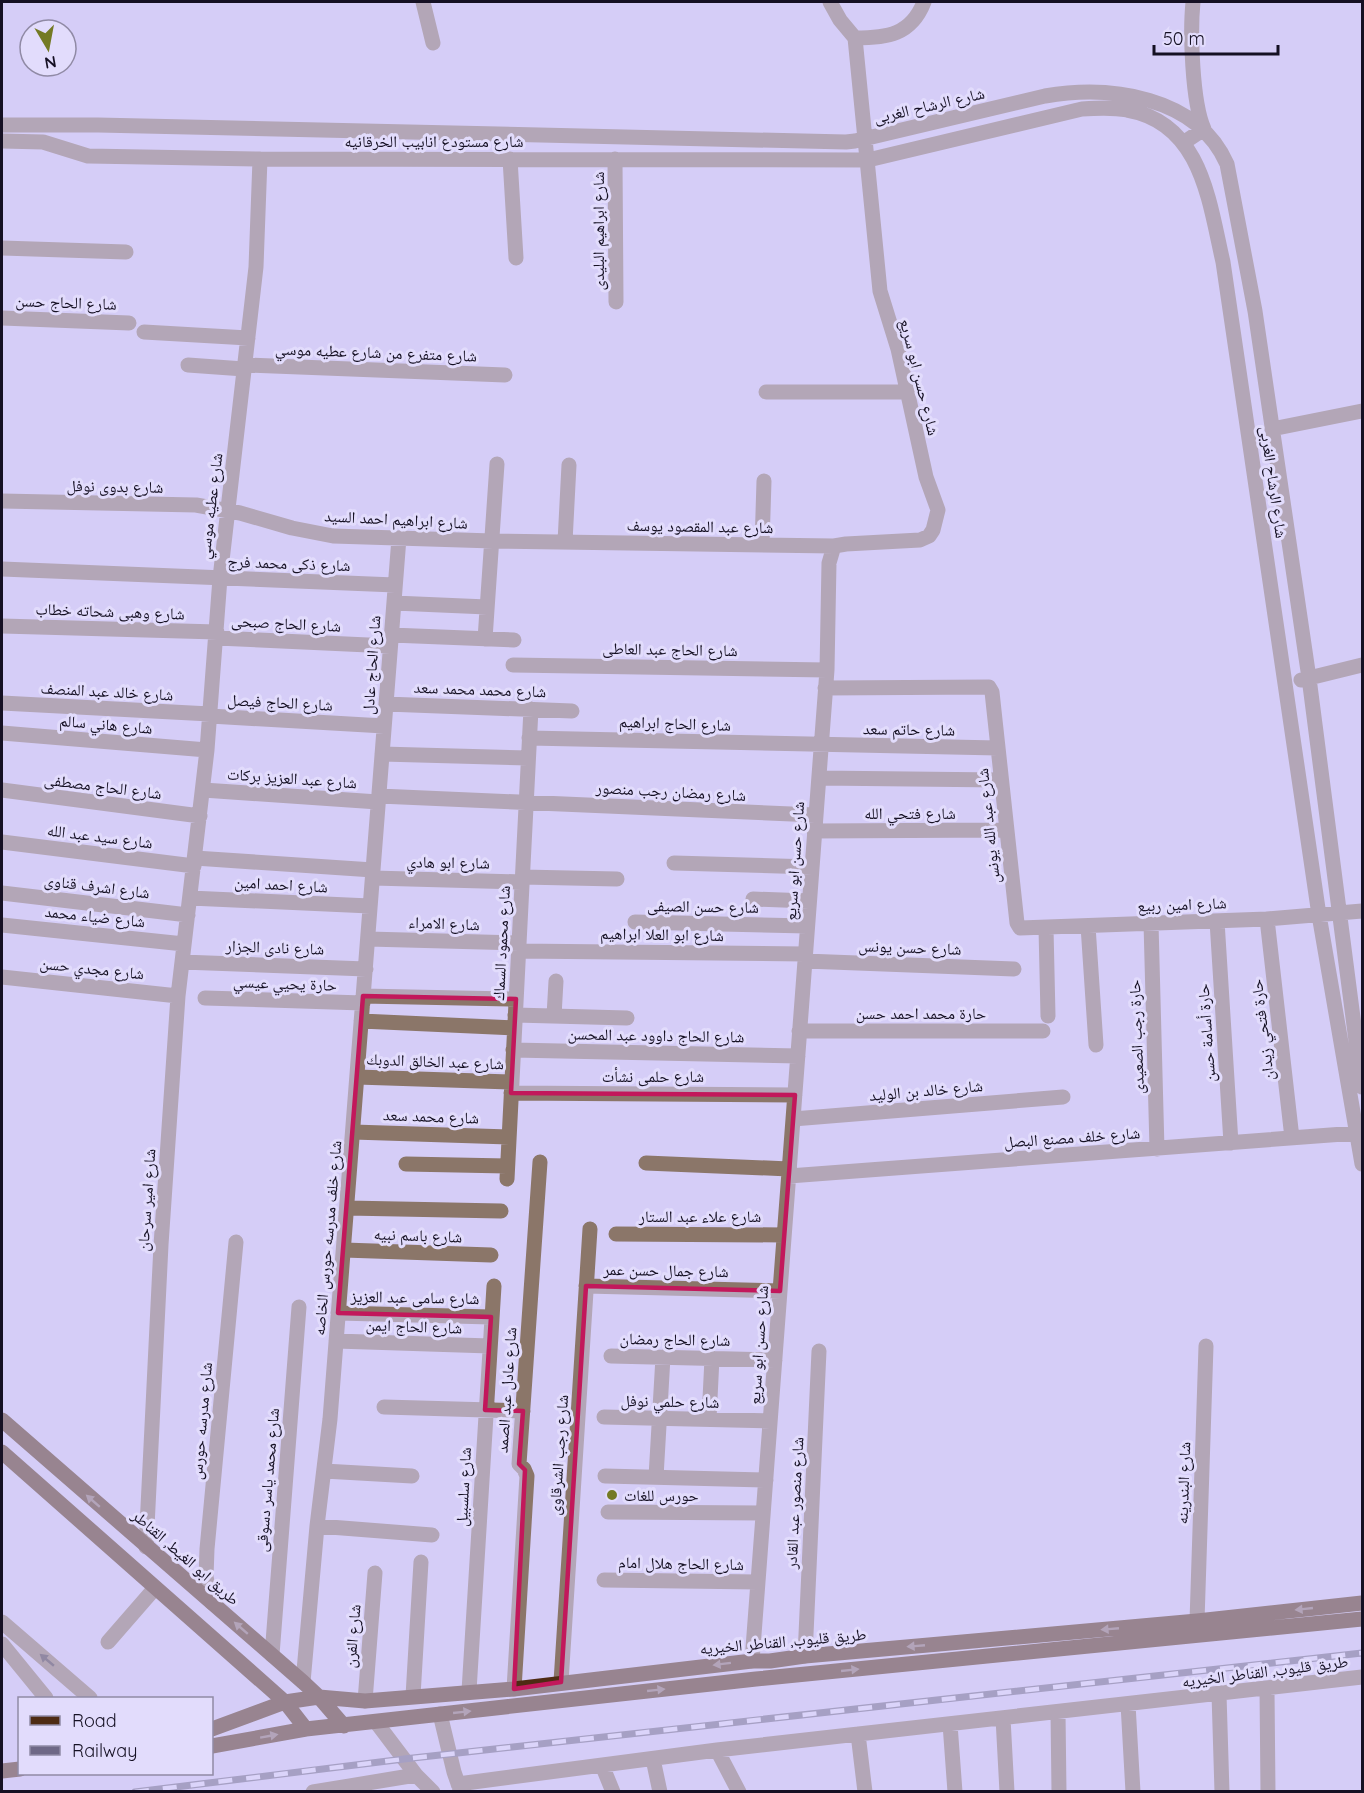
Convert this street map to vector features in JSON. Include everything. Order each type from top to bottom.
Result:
[{"type":"main road","name":"طريق ابو الغيط, القناطر","points":[[2,1420],[303,1682],[344,1726]]},
{"type":"main road","points":[[2,1452],[285,1702],[306,1729]]},
{"type":"main road","name":"طريق قليوب, القناطر الخيريه","points":[[213,1729],[285,1702],[319,1697],[365,1701],[514,1689],[752,1660],[770,1661],[1197,1621],[1362,1603]]},
{"type":"main road","name":"طريق قليوب, القناطر الخيريه","points":[[213,1746],[306,1729],[756,1679],[1362,1619]]},
{"type":"main road","points":[[2,1771],[18,1769]]},
{"type":"street","points":[[423,2],[433,43]]},
{"type":"street","points":[[831,2],[840,20],[855,38],[883,36],[904,29],[916,18],[924,2]]},
{"type":"street","points":[[1184,143],[1204,129],[1196,98],[1192,2]]},
{"type":"street","name":"شارع حسن ابو سريع","points":[[752,1660],[827,670],[828,563],[834,546],[920,540],[928,536],[936,526],[938,510],[926,477],[908,392],[880,291],[855,38]]},
{"type":"street","name":"شارع الرشاح الغربى","points":[[866,139],[1045,96],[1093,91],[1124,95],[1162,105],[1204,129],[1221,150],[1234,199],[1255,310],[1309,678],[1362,1087]]},
{"type":"street","name":"شارع الرشاح الغربى","points":[[868,160],[1082,109],[1107,108],[1129,110],[1149,117],[1168,128],[1184,143],[1196,162],[1223,262],[1319,915],[1362,1164]]},
{"type":"street","name":"شارع مستودع انابيب الخرقانيه","points":[[2,125],[98,125],[834,142],[866,139]]},
{"type":"street","name":"شارع مستودع انابيب الخرقانيه","points":[[2,141],[43,142],[88,156],[260,159],[868,160]]},
{"type":"street","name":"شارع عطيه موسي","points":[[195,862],[207,750],[220,578],[256,267],[260,159]]},
{"type":"street","points":[[510,159],[516,258]]},
{"type":"street","name":"شارع ابراهيم البليدى","points":[[615,159],[616,302]]},
{"type":"street","points":[[1209,204],[1234,199]]},
{"type":"street","points":[[2,248],[126,252]]},
{"type":"street","name":"شارع الحاج حسن","points":[[2,318],[129,323]]},
{"type":"street","points":[[144,332],[248,338]]},
{"type":"street","name":"شارع متفرع من شارع عطيه موسي","points":[[188,365],[506,375]]},
{"type":"street","points":[[766,392],[908,392]]},
{"type":"street","points":[[1272,429],[1362,411]]},
{"type":"street","points":[[484,639],[497,464]]},
{"type":"street","points":[[1255,468],[1277,464]]},
{"type":"street","points":[[565,542],[569,465]]},
{"type":"street","points":[[762,545],[764,481]]},
{"type":"street","name":"شارع بدوى نوفل","points":[[2,501],[196,505],[228,510]]},
{"type":"street","name":"شارع ابراهيم احمد السيد","points":[[228,510],[313,533],[399,538],[565,542]]},
{"type":"street","name":"شارع الحاج عادل","points":[[379,799],[399,538]]},
{"type":"street","name":"شارع عبد المقصود يوسف","points":[[565,542],[834,546]]},
{"type":"street","name":"شارع ذكى محمد فرج","points":[[2,569],[395,585]]},
{"type":"street","points":[[394,603],[487,608]]},
{"type":"street","name":"شارع وهبى شحاته خطاب","points":[[2,626],[217,635]]},
{"type":"street","name":"شارع الحاج صبحى","points":[[217,635],[391,640],[514,640]]},
{"type":"street","name":"شارع الحاج عبد العاطى","points":[[513,665],[827,670]]},
{"type":"street","points":[[1286,685],[1362,665]]},
{"type":"street","name":"شارع عبد الله يونس","points":[[825,688],[987,686],[992,692],[1017,926],[1023,929],[1046,928]]},
{"type":"street","name":"شارع خالد عبد المنصف","points":[[2,703],[210,715]]},
{"type":"street","name":"شارع محمد محمد سعد","points":[[386,704],[572,711]]},
{"type":"street","name":"شارع محمود السماك","points":[[406,1164],[507,1173],[531,709]]},
{"type":"street","name":"شارع الحاج فيصل","points":[[210,715],[384,726]]},
{"type":"street","name":"شارع هاني سالم","points":[[2,733],[207,750]]},
{"type":"street","name":"شارع الحاج ابراهيم","points":[[529,738],[820,745]]},
{"type":"street","name":"شارع حاتم سعد","points":[[820,745],[998,748]]},
{"type":"street","points":[[382,754],[528,758]]},
{"type":"street","points":[[819,778],[1001,780]]},
{"type":"street","name":"شارع الحاج مصطفى","points":[[2,790],[200,816]]},
{"type":"street","name":"شارع عبد العزيز بركات","points":[[203,790],[379,799],[526,802]]},
{"type":"street","name":"شارع خلف مدرسه حورس الخاصه","points":[[303,1682],[344,1250],[379,799]]},
{"type":"street","name":"شارع رمضان رجب منصور","points":[[526,802],[815,823]]},
{"type":"street","name":"شارع فتحي الله","points":[[815,823],[1006,830]]},
{"type":"street","name":"شارع سيد عبد الله","points":[[2,842],[195,862],[373,874]]},
{"type":"street","points":[[1311,859],[1332,857]]},
{"type":"street","name":"شارع امير سرحان","points":[[146,1547],[161,1245],[178,996],[195,862]]},
{"type":"street","points":[[674,863],[812,867]]},
{"type":"street","name":"شارع ابو هادي","points":[[373,874],[522,879],[617,879]]},
{"type":"street","name":"شارع اشرف قناوى","points":[[2,893],[188,915]]},
{"type":"street","name":"شارع احمد امين","points":[[190,898],[370,906]]},
{"type":"street","points":[[753,898],[809,901]]},
{"type":"street","name":"شارع امين ربيع","points":[[1046,928],[1267,919],[1362,911]]},
{"type":"street","name":"حارة فتحي زيدان","points":[[1267,919],[1292,1138]]},
{"type":"street","name":"حارة أسامة حسن","points":[[1217,921],[1231,1143]]},
{"type":"street","name":"شارع حسن الصيفى","points":[[635,922],[807,926]]},
{"type":"street","name":"حارة رجب الصعيدى","points":[[1150,923],[1157,1149]]},
{"type":"street","name":"شارع ضياء محمد","points":[[2,925],[184,944]]},
{"type":"street","points":[[1088,926],[1096,1045]]},
{"type":"street","points":[[1046,928],[1048,1016]]},
{"type":"street","name":"شارع الامراء","points":[[368,939],[518,947]]},
{"type":"street","name":"شارع ابو العلا ابراهيم","points":[[518,947],[805,957]]},
{"type":"street","name":"شارع حسن يونس","points":[[805,957],[1014,969]]},
{"type":"street","name":"شارع نادى الجزار","points":[[182,962],[366,969]]},
{"type":"street","name":"شارع مجدي حسن","points":[[2,977],[178,996]]},
{"type":"street","points":[[554,1016],[556,981]]},
{"type":"street","name":"حارة يحيي عيسي","points":[[205,998],[516,999]]},
{"type":"street","points":[[362,1021],[515,1021],[554,1016],[627,1018]]},
{"type":"street","name":"حارة محمد احمد حسن","points":[[800,1031],[1043,1032]]},
{"type":"street","name":"شارع الحاج داوود عبد المحسن","points":[[513,1050],[798,1056]]},
{"type":"street","name":"شارع عبد الخالق الدوبك","points":[[357,1077],[511,1088]]},
{"type":"street","name":"شارع حلمى نشأت","points":[[511,1088],[795,1095]]},
{"type":"street","name":"شارع خالد بن الوليد","points":[[793,1119],[1063,1097]]},
{"type":"street","name":"شارع محمد سعد","points":[[353,1132],[509,1137]]},
{"type":"street","name":"شارع خلف مصنع البصل","points":[[646,1163],[789,1173],[1157,1149],[1357,1133]]},
{"type":"street","name":"شارع عادل عبد الصمد","points":[[514,1689],[527,1476],[525,1469],[519,1464],[540,1162]]},
{"type":"street","points":[[347,1208],[501,1211]]},
{"type":"street","name":"شارع رجب الشرقاوى","points":[[561,1683],[590,1229]]},
{"type":"street","name":"شارع علاء عبد الستار","points":[[616,1234],[784,1235]]},
{"type":"street","name":"شارع مدرسه حورس","points":[[212,1603],[206,1577],[207,1549],[236,1242]]},
{"type":"street","name":"شارع باسم نبيه","points":[[344,1250],[491,1256]]},
{"type":"street","name":"شارع سلسبيل","points":[[469,1691],[494,1286]]},
{"type":"street","name":"شارع جمال حسن عمر","points":[[586,1286],[780,1291]]},
{"type":"street","name":"شارع محمد ياسر دسوقى","points":[[272,1655],[299,1307]]},
{"type":"street","name":"شارع سامى عبد العزيز","points":[[338,1312],[491,1317]]},
{"type":"street","name":"شارع الحاج ايمن","points":[[336,1341],[490,1346]]},
{"type":"street","name":"شارع البندرينه","points":[[1197,1621],[1206,1346]]},
{"type":"street","name":"شارع منصور عبد القادر","points":[[805,1656],[819,1351]]},
{"type":"street","name":"شارع الحاج رمضان","points":[[611,1356],[775,1360]]},
{"type":"street","points":[[656,1477],[663,1357]]},
{"type":"street","points":[[709,1419],[712,1358]]},
{"type":"street","points":[[384,1407],[523,1411]]},
{"type":"street","name":"شارع حلمي نوفل","points":[[604,1417],[770,1421]]},
{"type":"street","points":[[324,1471],[412,1476]]},
{"type":"street","points":[[605,1476],[766,1480]]},
{"type":"street","points":[[608,1512],[763,1513]]},
{"type":"street","points":[[317,1526],[432,1535]]},
{"type":"street","points":[[413,1696],[421,1562]]},
{"type":"street","name":"شارع الفرن","points":[[365,1701],[375,1573]]},
{"type":"street","name":"شارع الحاج هلال امام","points":[[604,1580],[758,1582]]},
{"type":"street","points":[[108,1642],[155,1588]]},
{"type":"street","points":[[2,1622],[89,1697]]},
{"type":"street","points":[[2,1644],[45,1697]]},
{"type":"street","name":"طريق قليوب, القناطر الخيريه","points":[[459,1788],[602,1765],[717,1750],[1362,1677]]},
{"type":"street","points":[[1267,1689],[1269,1791]]},
{"type":"street","points":[[1220,1694],[1222,1791]]},
{"type":"street","points":[[1128,1704],[1133,1791]]},
{"type":"street","points":[[1058,1712],[1059,1791]]},
{"type":"street","points":[[440,1714],[459,1788]]},
{"type":"street","points":[[1003,1718],[1007,1791]]},
{"type":"street","points":[[376,1722],[416,1775],[433,1791]]},
{"type":"street","points":[[950,1724],[955,1791]]},
{"type":"street","points":[[858,1734],[865,1791]]},
{"type":"street","points":[[717,1750],[739,1791]]},
{"type":"street","points":[[653,1759],[660,1791]]},
{"type":"street","points":[[602,1765],[614,1791]]},
{"type":"street","points":[[313,1791],[416,1775]]},
{"type":"highlighted area","points":[[363,996],[516,999],[511,1093],[795,1095],[780,1291],[586,1286],[561,1682],[514,1689],[525,1470],[519,1464],[523,1411],[485,1410],[491,1317],[338,1313]]},
{"type":"railway","points":[[135,1792],[404,1759],[1362,1653]]},
{"type":"place","name":"حورس للغات","points":[[612,1495]]}]
